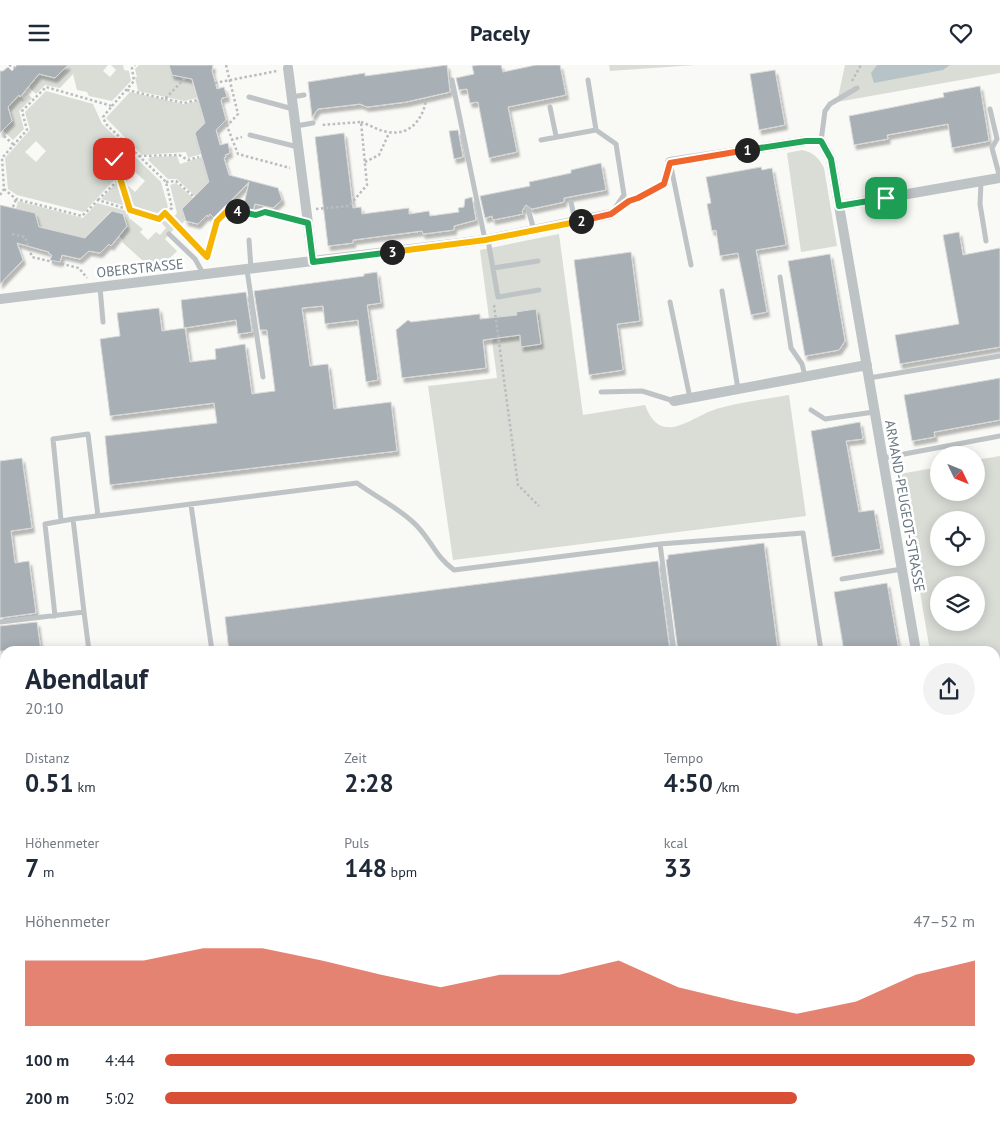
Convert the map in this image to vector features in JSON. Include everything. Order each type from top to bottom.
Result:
[{"type":"street","points":[[288,67],[313,262]]},
{"type":"street","points":[[670,163],[806,141],[821,141]]},
{"type":"street","name":"ARMAND-PEUGEOT-STRASSE","points":[[821,141],[831,159],[915,646]]},
{"type":"street","points":[[839,206],[1000,178]]},
{"type":"street","name":"OBERSTRASSE","points":[[0,299],[487,240],[611,214]]},
{"type":"street","points":[[674,401],[867,365]]},
{"type":"lane","points":[[452,80],[498,297],[539,290]]},
{"type":"lane","points":[[588,80],[596,130]]},
{"type":"lane","points":[[821,141],[825,111],[830,104],[857,88]]},
{"type":"lane","points":[[292,97],[304,95]]},
{"type":"lane","points":[[249,97],[293,109]]},
{"type":"lane","points":[[550,107],[556,136]]},
{"type":"lane","points":[[990,109],[997,139],[992,148],[1000,178]]},
{"type":"lane","points":[[295,126],[313,125]]},
{"type":"lane","points":[[541,140],[596,130],[616,144],[624,195],[611,214]]},
{"type":"lane","points":[[250,135],[298,148]]},
{"type":"lane","points":[[670,163],[691,265]]},
{"type":"lane","points":[[981,181],[980,204],[986,241]]},
{"type":"lane","points":[[571,202],[575,222]]},
{"type":"lane","points":[[528,209],[534,231]]},
{"type":"lane","points":[[169,234],[195,259],[204,275]]},
{"type":"lane","points":[[249,240],[249,270],[263,377]]},
{"type":"lane","points":[[493,268],[538,261]]},
{"type":"lane","points":[[780,277],[791,348],[802,364],[805,377]]},
{"type":"lane","points":[[98,287],[103,322]]},
{"type":"lane","points":[[722,291],[738,389]]},
{"type":"lane","points":[[670,302],[690,398]]},
{"type":"lane","points":[[869,378],[1000,355]]},
{"type":"lane","points":[[601,392],[642,391],[674,401]]},
{"type":"lane","points":[[811,410],[825,419],[875,412]]},
{"type":"lane","points":[[62,520],[53,439],[88,434],[98,516]]},
{"type":"lane","points":[[883,458],[1000,436]]},
{"type":"lane","points":[[55,616],[45,524],[62,520],[357,483],[416,525],[430,542],[440,560],[454,570],[660,544],[803,533],[820,646]]},
{"type":"lane","points":[[191,505],[211,646]]},
{"type":"lane","points":[[73,519],[88,646]]},
{"type":"lane","points":[[660,544],[673,646]]},
{"type":"lane","points":[[842,579],[902,569]]},
{"type":"lane","points":[[0,623],[84,612]]},
{"type":"path","points":[[9,65],[15,68]]},
{"type":"path","points":[[98,200],[159,219],[172,208],[166,183],[106,125],[102,117],[134,81],[132,68],[128,65]]},
{"type":"path","points":[[132,68],[135,65]]},
{"type":"path","points":[[226,65],[238,114],[228,126],[238,154],[301,170]]},
{"type":"path","points":[[215,83],[288,67]]},
{"type":"path","points":[[164,99],[185,77]]},
{"type":"path","points":[[0,195],[4,189],[1,158],[28,130],[22,111],[46,87],[112,106]]},
{"type":"path","points":[[127,90],[184,103],[198,99]]},
{"type":"path","points":[[313,125],[362,122],[389,133],[401,131],[417,124],[424,113],[426,100]]},
{"type":"path","points":[[306,211],[349,206],[367,185],[362,122]]},
{"type":"path","points":[[365,162],[379,155],[389,133]]},
{"type":"path","points":[[4,136],[14,145]]},
{"type":"path","points":[[127,145],[114,159],[130,210]]},
{"type":"path","points":[[140,156],[178,155],[188,160],[199,157]]},
{"type":"path","points":[[629,201],[664,184],[670,163]]},
{"type":"path","points":[[4,189],[16,199],[82,216],[120,177]]},
{"type":"path","points":[[166,183],[176,181],[193,196]]},
{"type":"path","points":[[14,207],[16,199]]},
{"type":"path","points":[[165,213],[207,257],[217,221],[229,209],[256,215],[265,212],[308,223]]},
{"type":"path","points":[[12,234],[25,237],[32,257],[79,268],[98,287]]},
{"type":"path","points":[[498,297],[493,306],[518,485],[539,506]]},
{"type":"shaded area","points":[[65,65],[108,65],[103,71],[110,77],[116,70],[111,65],[123,65],[124,70],[129,71],[131,81],[112,101],[89,96],[87,92],[77,90],[73,74],[60,88],[45,85],[36,94],[28,86],[40,73],[55,78],[65,68]]},
{"type":"shaded area","points":[[139,65],[169,65],[172,75],[191,78],[197,98],[184,101],[138,91],[135,69]]},
{"type":"shaded area","points":[[609,65],[695,65],[610,71]]},
{"type":"shaded area","points":[[845,65],[1000,65],[1000,73],[837,102]]},
{"type":"shaded area","points":[[877,65],[950,65],[943,70],[874,83],[871,73]]},
{"type":"shaded area","points":[[46,91],[93,104],[102,124],[121,142],[115,149],[103,138],[98,144],[113,158],[118,176],[84,212],[17,195],[8,189],[5,158],[30,130],[25,112]],"holes":[[[36,141],[46,151],[36,162],[25,152]]]},
{"type":"shaded area","points":[[130,92],[183,104],[198,101],[205,124],[195,133],[201,154],[188,158],[186,152],[142,155],[106,118]]},
{"type":"shaded area","points":[[19,95],[24,100],[29,95],[32,98],[19,111],[24,129],[13,140],[3,130],[12,121],[7,108]]},
{"type":"shaded area","points":[[128,150],[161,182],[168,207],[158,216],[130,207],[119,167],[126,164],[123,155]],"holes":[[[135,172],[145,181],[135,192],[125,183]]]},
{"type":"shaded area","points":[[802,150],[815,156],[824,168],[837,246],[801,252],[787,153]]},
{"type":"shaded area","points":[[177,156],[180,164],[202,157],[209,182],[195,196],[177,179],[168,179],[148,160],[150,157]]},
{"type":"shaded area","points":[[119,180],[126,206],[101,199]]},
{"type":"shaded area","points":[[176,183],[193,198],[182,209],[185,220],[182,224],[174,217],[177,213],[170,185]]},
{"type":"shaded area","points":[[18,201],[83,218],[97,203],[127,211],[129,218],[143,229],[140,232],[148,240],[156,232],[160,235],[166,228],[161,222],[166,221],[174,229],[165,239],[177,251],[162,266],[151,268],[122,242],[123,240],[118,235],[127,226],[123,214],[111,211],[85,238],[37,227],[16,209]]},
{"type":"shaded area","points":[[559,234],[583,415],[645,405],[652,418],[660,425],[669,427],[679,426],[720,408],[789,395],[806,516],[453,560],[428,386],[497,378],[480,250]]},
{"type":"shaded area","points":[[1000,456],[1000,646],[929,646],[900,474],[930,469],[930,501],[985,501],[985,458]]},
{"type":"building","points":[[17,65],[68,65],[55,78],[39,74],[20,97],[19,95],[8,107],[12,121],[0,133],[0,71],[8,67],[12,71]]},
{"type":"building","points":[[169,65],[213,65],[212,71],[217,89],[224,87],[227,97],[222,98],[221,101],[226,120],[216,130],[220,145],[228,143],[230,153],[225,155],[226,157],[224,158],[229,175],[278,188],[282,200],[273,208],[255,204],[253,211],[243,209],[249,182],[214,218],[210,214],[198,224],[186,221],[182,209],[209,182],[195,133],[205,123],[192,79],[172,75]]},
{"type":"building","points":[[447,65],[450,92],[406,102],[367,107],[360,104],[318,109],[312,117],[308,82],[365,73],[365,76]]},
{"type":"building","points":[[501,65],[503,72],[536,65],[560,65],[566,95],[508,107],[517,152],[489,158],[478,102],[470,103],[467,89],[459,90],[456,78],[474,74],[472,66]]},
{"type":"building","points":[[775,70],[785,125],[759,130],[750,74]]},
{"type":"building","points":[[980,86],[989,141],[952,148],[948,124],[887,135],[888,139],[854,145],[849,116],[944,97],[943,93]]},
{"type":"building","points":[[458,130],[463,157],[454,159],[449,131]]},
{"type":"building","points":[[344,133],[353,208],[361,207],[362,214],[409,208],[409,214],[429,211],[430,216],[459,212],[458,208],[464,207],[465,199],[472,197],[476,220],[454,226],[454,230],[423,234],[422,231],[353,240],[353,243],[328,246],[315,137]]},
{"type":"building","points":[[601,163],[606,190],[564,198],[564,202],[532,209],[526,205],[522,211],[523,214],[493,220],[492,216],[485,218],[480,196],[530,186],[529,182],[571,173],[571,170]]},
{"type":"building","points":[[761,167],[762,170],[772,168],[786,245],[756,250],[767,312],[751,315],[738,253],[720,256],[716,230],[712,231],[707,204],[711,203],[706,177]]},
{"type":"building","points":[[0,205],[35,213],[39,227],[85,238],[112,211],[123,214],[127,226],[111,246],[109,244],[100,253],[89,251],[80,259],[62,255],[60,262],[50,260],[52,255],[49,252],[17,243],[23,260],[0,284]]},
{"type":"building","points":[[959,232],[963,255],[1000,248],[1000,347],[900,364],[895,335],[959,324],[943,235]]},
{"type":"building","points":[[631,252],[640,321],[617,324],[623,370],[589,375],[574,260]]},
{"type":"building","points":[[830,254],[845,341],[839,350],[805,356],[788,261]]},
{"type":"building","points":[[377,272],[381,303],[367,305],[378,380],[366,382],[358,320],[325,324],[323,306],[302,308],[310,366],[328,364],[334,409],[391,402],[397,451],[110,485],[105,436],[217,423],[214,403],[110,416],[100,339],[120,336],[117,313],[159,308],[162,331],[185,328],[190,362],[216,359],[215,349],[245,344],[252,394],[275,391],[267,330],[260,330],[254,291],[364,276],[364,274]]},
{"type":"building","points":[[246,292],[252,332],[238,334],[236,320],[184,328],[181,300]]},
{"type":"building","points":[[536,309],[541,344],[521,347],[520,335],[483,340],[486,368],[402,378],[396,330],[408,320],[411,322],[480,314],[480,319],[517,315],[516,312]]},
{"type":"building","points":[[1000,378],[1000,420],[934,432],[935,437],[912,441],[904,395]]},
{"type":"building","points":[[860,422],[863,439],[846,441],[859,512],[874,510],[881,549],[832,557],[811,431]]},
{"type":"building","points":[[22,458],[32,528],[11,531],[15,563],[29,561],[36,613],[0,618],[0,461]]},
{"type":"building","points":[[764,543],[777,646],[677,646],[666,560],[668,555]]},
{"type":"building","points":[[658,561],[669,646],[228,646],[225,617]]},
{"type":"building","points":[[887,583],[898,646],[843,646],[834,592]]},
{"type":"building","points":[[37,622],[40,646],[0,646],[0,626]]},
{"type":"route","points":[[114,159],[130,210],[159,219],[165,213],[207,257],[217,221],[229,209],[256,215],[265,212],[308,223],[313,262],[485,240],[611,214],[629,201],[664,184],[670,163],[806,141],[821,141],[826,146],[831,159],[839,206],[886,198]]}]
